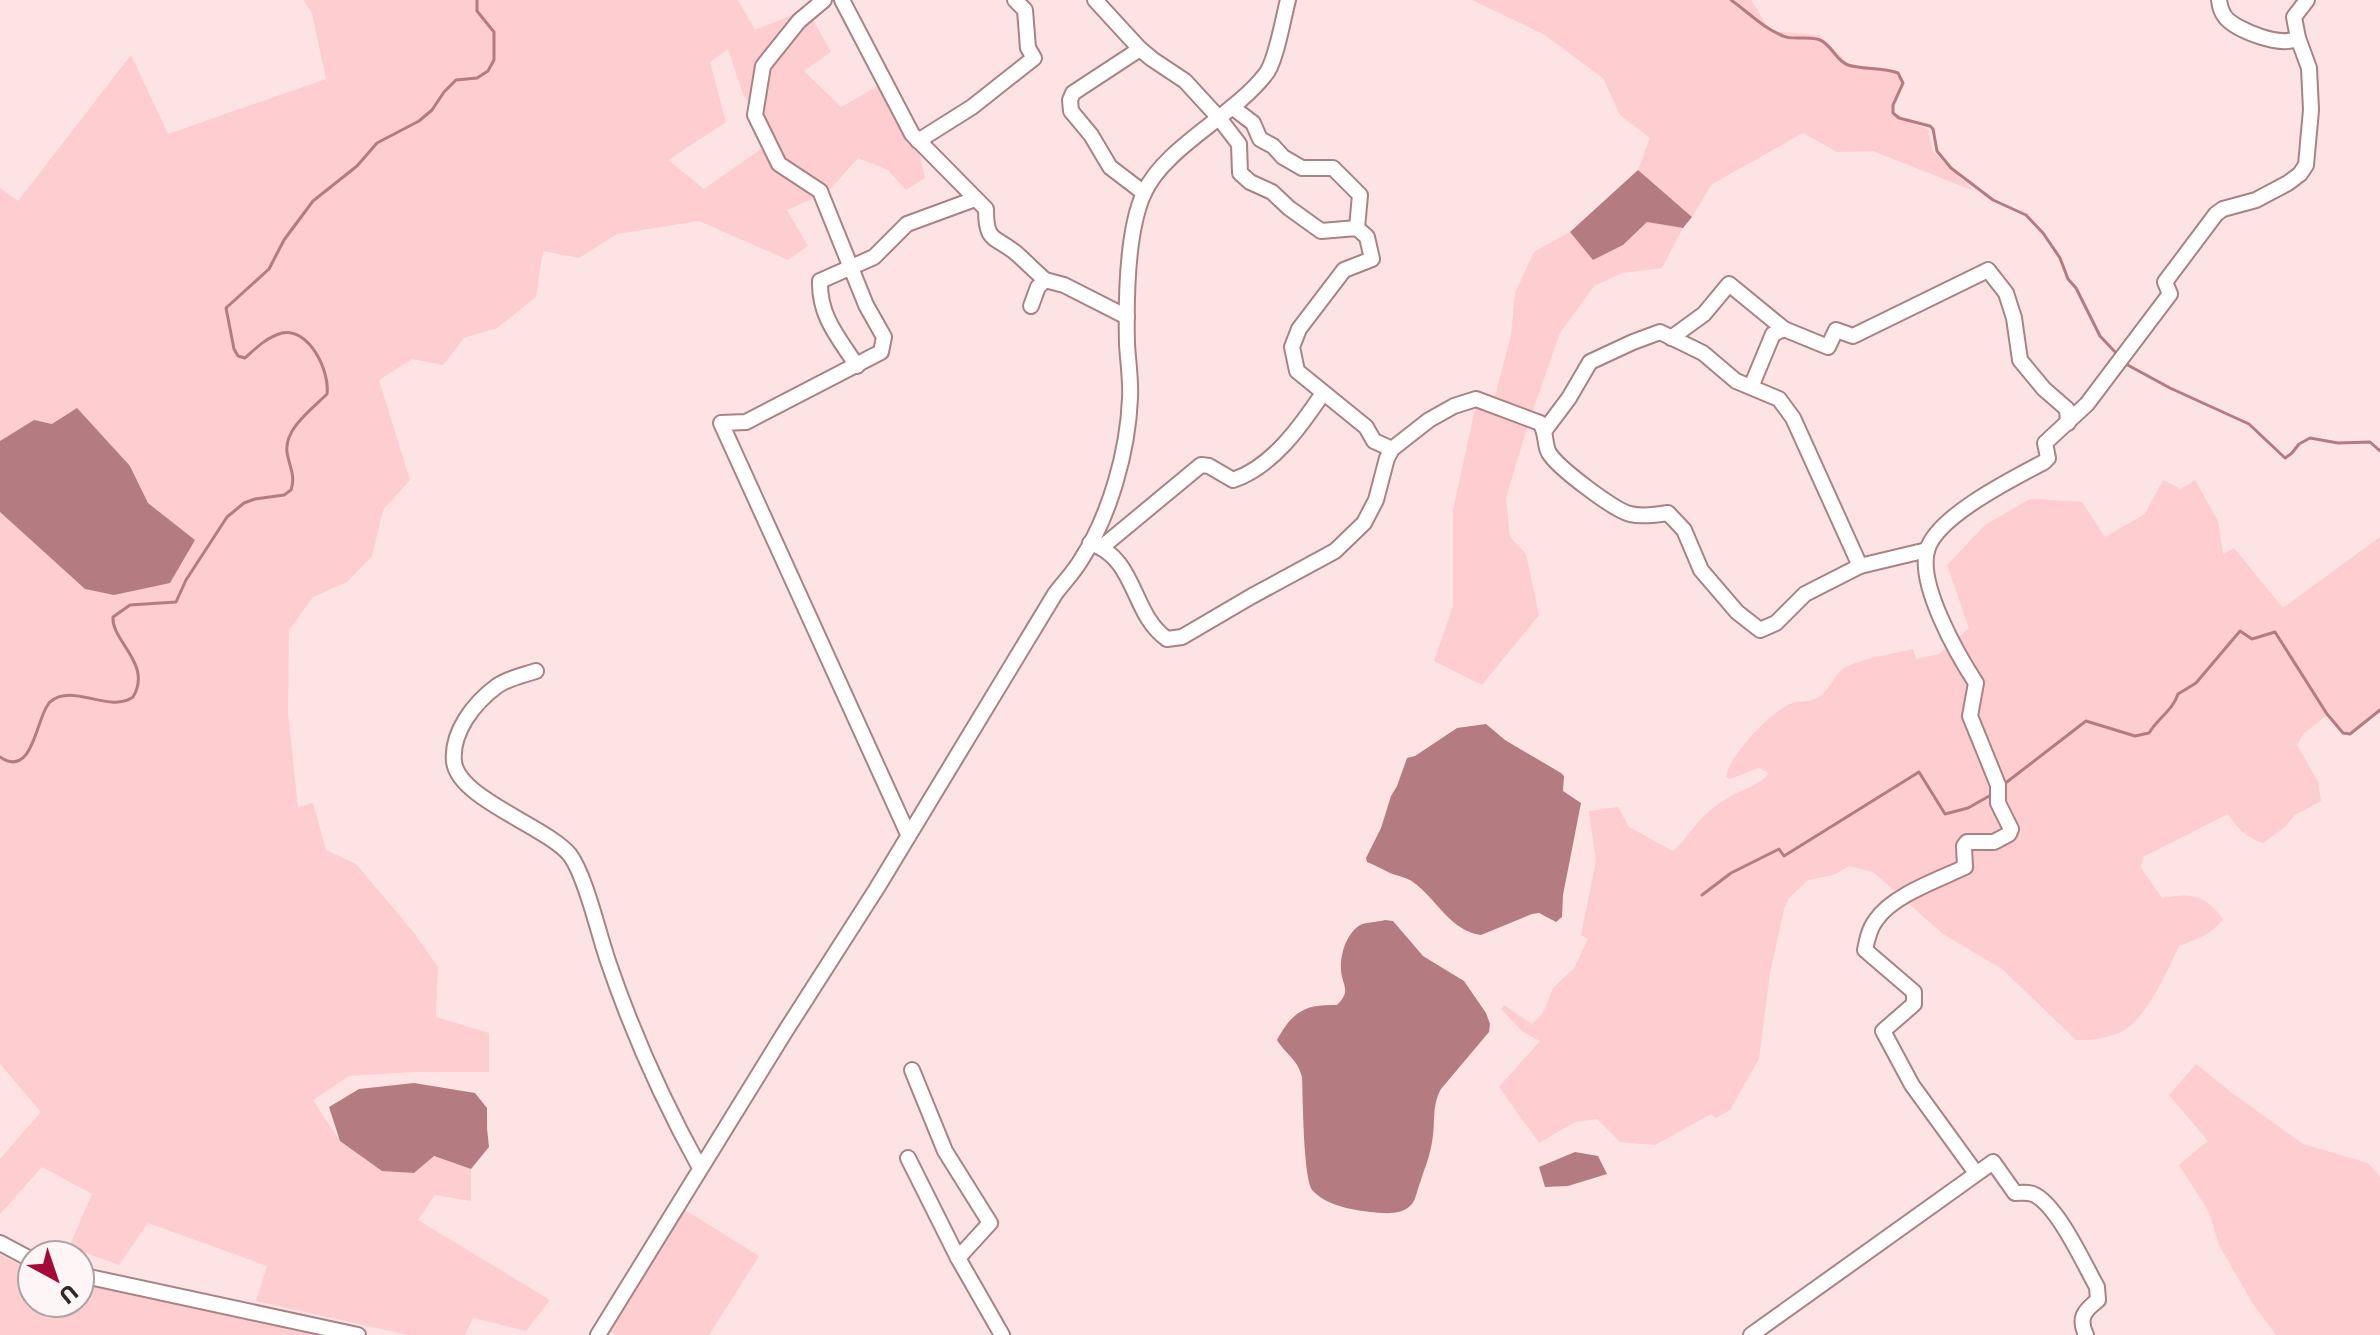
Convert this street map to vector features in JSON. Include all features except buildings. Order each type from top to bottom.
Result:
[{"type":"street","points":[[824,0],[799,21],[763,66],[755,115],[779,164],[820,191],[849,268],[884,337],[881,352],[746,422],[721,423],[908,834]]},
{"type":"street","points":[[842,0],[902,119],[918,141],[986,209],[986,227],[993,239],[1015,253],[1045,280],[1064,285],[1127,317]]},
{"type":"street","points":[[1095,0],[1140,49],[1185,81],[1219,118],[1239,144],[1240,173],[1250,182],[1272,192],[1321,231],[1357,228],[1367,237],[1372,259],[1344,270],[1299,329],[1292,347],[1297,371],[1366,427],[1374,441],[1392,449]]},
{"type":"street","points":[[1096,545],[1111,500],[1126,434],[1130,398],[1127,317],[1133,227],[1144,193],[1167,161],[1267,74],[1288,0]]},
{"type":"street","points":[[2219,0],[2220,9],[2228,21],[2271,41],[2291,43],[2298,38]]},
{"type":"street","points":[[1976,1173],[1912,1085],[1883,1031],[1914,1004],[1914,992],[1865,950],[1876,919],[1889,907],[1914,891],[1965,867],[1964,846],[1967,842],[1994,842],[2009,834],[2011,829],[1998,803],[1998,790],[1970,716],[1976,683],[1962,662],[1927,585],[1927,550],[1942,527],[1987,491],[2048,458],[2045,443],[2087,404],[2122,360],[2170,294],[2165,282],[2216,214],[2223,209],[2256,200],[2300,174],[2306,165],[2311,110],[2309,68],[2294,17],[2307,0]]},
{"type":"street","points":[[918,141],[972,107],[1034,58],[1028,48],[1024,3]]},
{"type":"street","points":[[1140,49],[1073,93],[1070,100],[1071,111],[1091,135],[1110,167],[1144,193]]},
{"type":"street","points":[[1232,107],[1253,123],[1260,139],[1273,146],[1283,157],[1302,168],[1333,168],[1360,195],[1357,228]]},
{"type":"street","points":[[857,366],[825,317],[819,299],[820,281],[874,257],[907,224],[975,199]]},
{"type":"street","points":[[1671,338],[1704,314],[1729,284],[1784,329],[1828,347],[1836,330],[1853,336],[1988,270],[2006,293],[2014,318],[2020,360],[2044,389],[2067,409],[2068,423]]},
{"type":"street","points":[[1031,306],[1038,287],[1045,280]]},
{"type":"street","points":[[1751,387],[1773,334],[1784,329]]},
{"type":"street","points":[[1545,430],[1590,362],[1660,332],[1703,353],[1736,381],[1779,399],[1793,418],[1860,566]]},
{"type":"street","points":[[598,1335],[877,888],[1055,594],[1081,560],[1096,545],[1201,465],[1209,466],[1233,480],[1243,477],[1302,426],[1323,393]]},
{"type":"street","points":[[1096,545],[1119,562],[1153,628],[1167,639],[1182,637],[1335,551],[1364,523],[1376,500],[1392,449],[1429,420],[1454,406],[1476,399],[1540,423],[1545,430],[1548,451],[1554,459],[1614,506],[1629,514],[1668,513],[1684,530],[1701,570],[1737,612],[1760,630],[1776,623],[1805,594],[1860,566],[1927,550]]},
{"type":"street","points":[[536,671],[498,685],[472,708],[455,738],[456,767],[474,791],[551,840],[570,856],[635,1034],[669,1113],[700,1168]]},
{"type":"street","points":[[912,1070],[945,1151],[990,1223],[958,1258]]},
{"type":"street","points":[[908,1158],[958,1258],[1002,1335]]},
{"type":"street","points":[[1751,1335],[1993,1162],[2015,1193],[2030,1193],[2054,1211],[2097,1287],[2098,1300],[2085,1310],[2081,1321],[2086,1335]]},
{"type":"street","points":[[96,1278],[358,1335]]},
{"type":"shaded area","points":[[303,0],[738,0],[755,30],[807,9],[831,52],[804,71],[841,107],[885,82],[912,124],[925,178],[906,190],[888,170],[858,158],[828,192],[787,210],[808,246],[788,260],[699,221],[617,234],[579,258],[543,251],[536,297],[497,328],[464,338],[443,365],[412,359],[379,380],[410,480],[383,510],[372,556],[347,582],[313,597],[289,630],[288,713],[298,807],[313,803],[326,850],[356,864],[414,933],[438,967],[436,1017],[489,1033],[489,1072],[349,1076],[313,1100],[340,1141],[414,1173],[434,1156],[471,1169],[471,1201],[435,1195],[418,1220],[550,1300],[526,1331],[473,1318],[465,1335],[408,1335],[256,1301],[267,1266],[148,1223],[119,1265],[96,1257],[96,1239],[72,1239],[92,1194],[42,1167],[0,1214],[0,1159],[41,1112],[0,1064],[0,512],[85,589],[195,540],[148,503],[130,465],[52,424],[34,420],[0,441],[0,188],[18,201],[131,55],[168,134],[326,79],[312,13]],"holes":[[[728,49],[743,94],[774,140],[704,189],[668,160],[726,122],[710,62]]]},
{"type":"shaded area","points":[[1472,0],[1751,0],[1770,31],[1819,35],[1852,67],[1893,72],[1905,83],[1891,114],[1928,129],[1933,152],[1974,191],[1873,151],[1837,152],[1803,133],[1712,184],[1692,217],[1638,170],[1650,138],[1620,115],[1603,78],[1543,34]]},
{"type":"shaded area","points":[[1638,170],[1692,217],[1683,228],[1647,222],[1623,245],[1593,260],[1570,232]]},
{"type":"shaded area","points":[[1647,222],[1683,228],[1662,268],[1622,273],[1594,286],[1560,333],[1506,498],[1510,537],[1526,554],[1539,615],[1482,685],[1434,661],[1453,606],[1453,510],[1477,400],[1493,404],[1511,335],[1515,293],[1534,252],[1570,232],[1593,259],[1623,245]]},
{"type":"shaded area","points":[[77,408],[130,466],[148,503],[195,540],[170,583],[114,595],[85,589],[0,512],[0,441],[34,420],[52,424]]},
{"type":"shaded area","points":[[2163,480],[2181,489],[2195,480],[2218,521],[2223,554],[2234,548],[2283,608],[2380,537],[2380,709],[2348,735],[2327,715],[2303,734],[2297,745],[2318,782],[2321,801],[2295,815],[2285,827],[2263,843],[2243,832],[2228,814],[2143,857],[2141,868],[2162,898],[2197,897],[2210,904],[2223,919],[2209,933],[2179,946],[2158,988],[2138,1018],[2125,1030],[2112,1036],[2076,1040],[2002,969],[1943,934],[1873,872],[1849,866],[1834,875],[1808,880],[1789,898],[1770,973],[1759,1059],[1730,1110],[1716,1118],[1711,1114],[1655,1145],[1620,1142],[1597,1119],[1575,1122],[1539,1143],[1499,1087],[1540,1041],[1523,1032],[1501,1009],[1504,1005],[1532,1024],[1543,1013],[1553,988],[1574,968],[1588,939],[1581,935],[1596,861],[1589,811],[1618,807],[1629,827],[1673,851],[1713,808],[1760,782],[1769,773],[1759,768],[1730,779],[1726,777],[1742,747],[1782,709],[1819,697],[1848,666],[1913,649],[1916,659],[1939,654],[1969,628],[1947,565],[1985,525],[2030,499],[2082,502],[2105,537],[2145,514]]},
{"type":"shaded area","points":[[1486,724],[1505,740],[1561,773],[1564,776],[1563,791],[1581,803],[1563,895],[1562,917],[1556,922],[1539,913],[1532,914],[1481,935],[1452,921],[1413,882],[1367,862],[1366,858],[1381,828],[1407,758],[1415,756],[1457,728]]},
{"type":"shaded area","points":[[1393,921],[1423,956],[1464,981],[1490,1024],[1489,1032],[1441,1089],[1435,1109],[1431,1147],[1414,1200],[1402,1211],[1386,1213],[1340,1206],[1313,1191],[1305,1155],[1302,1077],[1297,1065],[1277,1040],[1301,1011],[1316,1006],[1337,1005],[1342,1000],[1345,988],[1341,964],[1348,939],[1360,925]]},
{"type":"shaded area","points":[[2196,1064],[2303,1144],[2368,1163],[2380,1177],[2380,1335],[2276,1335],[2251,1301],[2219,1245],[2209,1212],[2179,1165],[2208,1141],[2169,1095]]},
{"type":"shaded area","points":[[414,1083],[475,1093],[487,1108],[489,1147],[471,1169],[434,1156],[414,1173],[382,1171],[340,1141],[329,1107],[359,1089]]},
{"type":"shaded area","points":[[1575,1152],[1598,1156],[1607,1174],[1568,1186],[1545,1187],[1539,1167]]},
{"type":"shaded area","points":[[680,1207],[759,1256],[709,1335],[616,1335],[604,1327]]},
{"type":"shaded area","points":[[0,1255],[16,1263],[16,1319],[96,1319],[96,1286],[323,1335],[0,1335]]},
{"type":"waterway","points":[[0,757],[11,762],[20,760],[27,753],[45,709],[59,697],[80,696],[113,702],[133,697],[138,674],[114,626],[113,617],[130,605],[176,602],[186,580],[227,517],[244,503],[284,495],[291,490],[287,443],[295,427],[327,394],[325,374],[309,344],[292,333],[277,335],[245,358],[238,356],[226,308],[269,269],[284,240],[313,201],[357,166],[377,143],[419,121],[456,80],[477,78],[488,71],[494,60],[494,32],[477,11],[477,0]]},
{"type":"waterway","points":[[1731,0],[1776,33],[1792,38],[1820,40],[1848,65],[1898,73],[1903,83],[1893,105],[1893,113],[1899,118],[1930,126],[1937,151],[1951,168],[1993,200],[2026,215],[2043,233],[2060,258],[2068,279],[2076,288],[2100,336],[2117,354]]},
{"type":"waterway","points":[[2124,363],[2249,424],[2285,458],[2310,438],[2338,443],[2370,442],[2380,451]]},
{"type":"waterway","points":[[2003,785],[2086,721],[2135,736],[2149,733],[2173,705],[2178,694],[2196,683],[2240,631],[2252,639],[2275,632],[2327,714],[2343,733],[2350,734],[2380,710]]},
{"type":"waterway","points":[[1702,895],[1731,873],[1779,849],[1784,856],[1919,772],[1945,814],[1968,808],[1991,795]]}]
